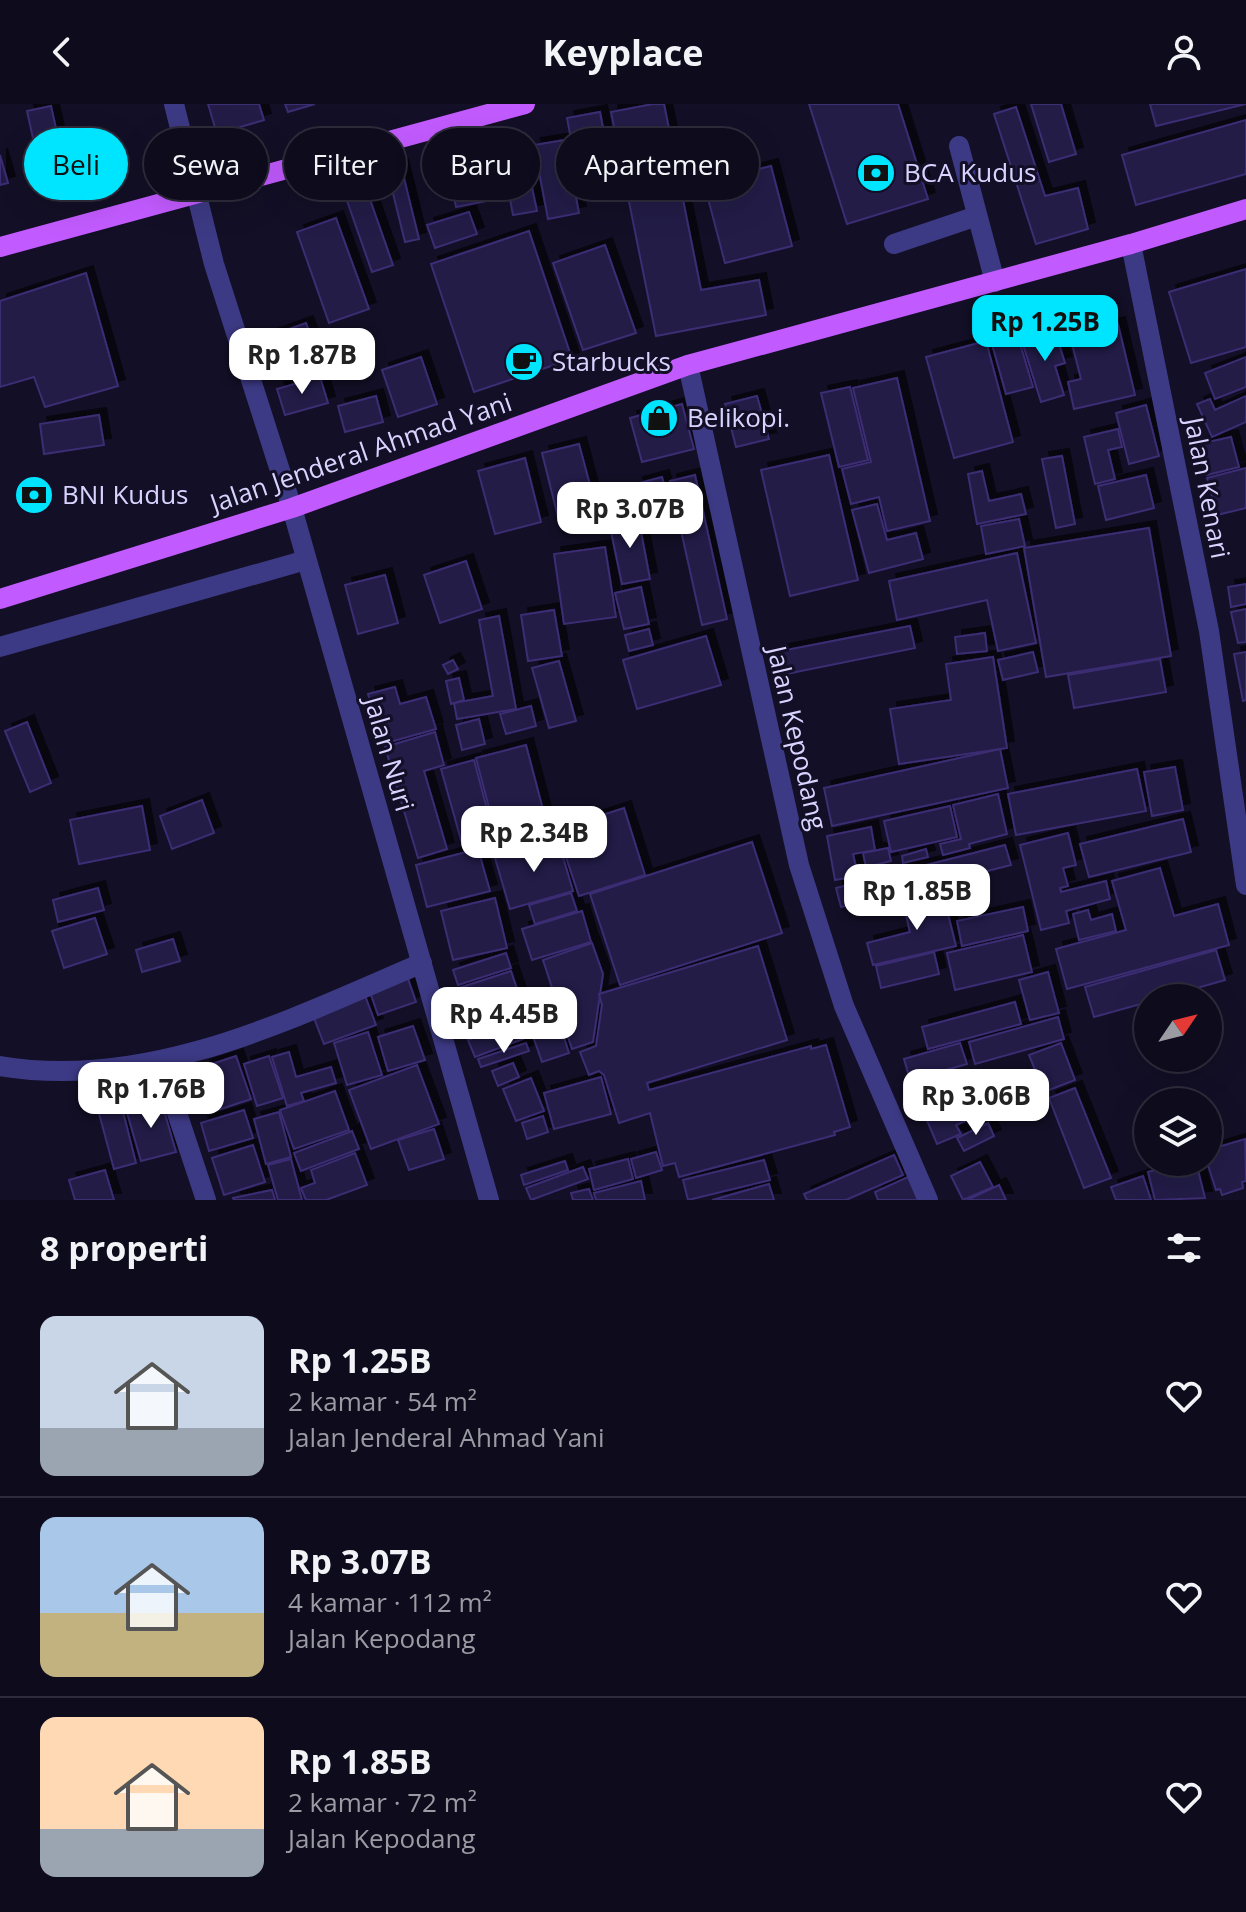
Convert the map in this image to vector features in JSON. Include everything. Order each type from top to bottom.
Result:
[{"type":"main road","points":[[268,173],[525,104]]},
{"type":"main road","points":[[0,247],[172,200]]},
{"type":"main road","name":"Jalan Jenderal Ahmad Yani","points":[[0,599],[292,508],[688,365],[1131,244],[1246,209]]},
{"type":"street","name":"Jalan Nuri","points":[[174,104],[180,128]]},
{"type":"street","points":[[959,146],[995,282]]},
{"type":"street","name":"Jalan Nuri","points":[[198,200],[214,264],[292,508],[489,1200]]},
{"type":"street","points":[[894,244],[977,216]]},
{"type":"street","name":"Jalan Kenari","points":[[1131,244],[1209,631],[1246,885]]},
{"type":"street","name":"Jalan Kepodang","points":[[688,365],[799,865],[844,1006],[928,1200]]},
{"type":"street","points":[[0,647],[306,560]]},
{"type":"street","points":[[0,1066],[64,1073],[160,1062],[271,1028],[422,963]]},
{"type":"street","points":[[160,1062],[206,1200]]},
{"type":"building","points":[[208,104],[259,104],[264,120],[237,128],[215,128]]},
{"type":"building","points":[[285,104],[315,104],[288,112]]},
{"type":"building","points":[[664,104],[669,128],[614,128],[611,112]]},
{"type":"building","points":[[809,104],[898,104],[928,199],[847,224]]},
{"type":"building","points":[[1031,104],[1061,104],[1076,154],[1049,162]]},
{"type":"building","points":[[1150,104],[1246,104],[1156,126]]},
{"type":"building","points":[[51,106],[56,128],[31,128],[27,111]]},
{"type":"building","points":[[1016,107],[1045,196],[1078,188],[1088,229],[1036,244],[994,114]]},
{"type":"building","points":[[600,112],[603,128],[569,128],[567,118]]},
{"type":"building","points":[[1246,120],[1246,174],[1136,205],[1122,155]]},
{"type":"building","points":[[556,141],[556,200],[577,200],[579,213],[548,219],[540,177],[540,144]]},
{"type":"building","points":[[0,155],[8,183],[0,185]]},
{"type":"building","points":[[771,166],[792,246],[725,263],[708,200],[759,200],[759,169]]},
{"type":"building","points":[[406,186],[419,239],[405,242],[395,200],[406,200]]},
{"type":"building","points":[[347,200],[370,200],[393,265],[372,272]]},
{"type":"building","points":[[455,200],[492,200],[456,207]]},
{"type":"building","points":[[510,200],[535,200],[537,211],[513,215]]},
{"type":"building","points":[[629,200],[683,200],[701,290],[759,280],[766,315],[656,336]]},
{"type":"building","points":[[469,212],[477,234],[435,248],[427,225]]},
{"type":"building","points":[[336,218],[369,309],[329,323],[297,232]]},
{"type":"building","points":[[529,231],[572,359],[474,392],[431,264]]},
{"type":"building","points":[[605,245],[636,333],[583,350],[553,263]]},
{"type":"building","points":[[1246,269],[1246,347],[1191,363],[1169,292]]},
{"type":"building","points":[[86,273],[118,386],[45,407],[34,377],[0,387],[0,301]]},
{"type":"building","points":[[306,323],[318,356],[273,372],[261,339]]},
{"type":"building","points":[[1118,324],[1135,395],[1074,409],[1068,382],[1081,379],[1070,336]]},
{"type":"building","points":[[1054,328],[1065,363],[1055,366],[1064,395],[1041,402],[1021,338]]},
{"type":"building","points":[[1016,330],[1033,387],[1006,394],[990,337]]},
{"type":"building","points":[[986,341],[1013,442],[954,458],[926,357]]},
{"type":"building","points":[[421,357],[437,404],[398,417],[382,370]]},
{"type":"building","points":[[1246,357],[1246,387],[1215,399],[1205,373]]},
{"type":"building","points":[[320,377],[328,403],[285,415],[277,389]]},
{"type":"building","points":[[897,378],[930,521],[887,531],[879,497],[851,504],[842,469],[871,462],[853,388]]},
{"type":"building","points":[[850,387],[868,460],[839,467],[821,393]]},
{"type":"building","points":[[376,396],[383,422],[345,432],[338,406]]},
{"type":"building","points":[[757,396],[769,439],[736,447],[725,404]]},
{"type":"building","points":[[1246,396],[1246,422],[1212,437],[1197,404],[1210,399],[1215,410]]},
{"type":"building","points":[[682,404],[694,449],[642,462],[630,418]]},
{"type":"building","points":[[1146,405],[1159,456],[1129,464],[1116,413]]},
{"type":"building","points":[[99,415],[104,445],[44,454],[40,424]]},
{"type":"building","points":[[1118,429],[1122,447],[1108,450],[1115,479],[1095,484],[1084,437]]},
{"type":"building","points":[[1231,437],[1239,467],[1207,475],[1199,444]]},
{"type":"building","points":[[579,444],[598,515],[560,525],[542,453]]},
{"type":"building","points":[[829,455],[858,580],[790,596],[761,470]]},
{"type":"building","points":[[1062,456],[1075,524],[1056,528],[1042,459]]},
{"type":"building","points":[[525,458],[541,522],[495,534],[478,471]]},
{"type":"building","points":[[1246,468],[1246,508],[1217,515],[1207,478]]},
{"type":"building","points":[[982,471],[989,501],[1021,494],[1026,514],[977,524],[968,474]]},
{"type":"building","points":[[695,475],[727,619],[702,625],[670,481]]},
{"type":"building","points":[[1146,475],[1154,508],[1106,520],[1098,486]]},
{"type":"building","points":[[662,477],[675,524],[649,531],[636,484]]},
{"type":"building","points":[[877,504],[887,540],[916,533],[923,559],[869,573],[852,510]]},
{"type":"building","points":[[638,516],[650,579],[622,584],[609,522]]},
{"type":"building","points":[[1019,519],[1025,546],[986,554],[981,526]]},
{"type":"building","points":[[1149,528],[1171,656],[1046,677],[1024,548]]},
{"type":"building","points":[[605,547],[616,617],[564,624],[554,554]]},
{"type":"building","points":[[1017,553],[1036,643],[998,651],[987,600],[897,620],[889,581]]},
{"type":"building","points":[[466,561],[482,609],[440,623],[424,575]]},
{"type":"building","points":[[385,575],[398,623],[358,634],[345,585]]},
{"type":"building","points":[[1246,584],[1246,604],[1231,607],[1228,587]]},
{"type":"building","points":[[641,587],[649,624],[624,629],[615,593]]},
{"type":"building","points":[[1246,609],[1246,642],[1238,643],[1231,612]]},
{"type":"building","points":[[554,610],[562,656],[528,661],[521,615]]},
{"type":"building","points":[[499,616],[516,709],[457,719],[454,703],[493,696],[479,620]]},
{"type":"building","points":[[910,626],[915,648],[786,674],[781,651]]},
{"type":"building","points":[[649,629],[653,645],[629,651],[625,635]]},
{"type":"building","points":[[985,633],[987,651],[957,654],[955,637]]},
{"type":"building","points":[[706,636],[721,685],[637,709],[623,660]]},
{"type":"building","points":[[1033,652],[1038,672],[1003,680],[998,660]]},
{"type":"building","points":[[1246,652],[1246,700],[1243,701],[1234,654]]},
{"type":"building","points":[[993,657],[1007,748],[899,764],[890,709],[951,700],[946,664]]},
{"type":"building","points":[[1160,659],[1166,692],[1074,708],[1068,675]]},
{"type":"building","points":[[453,660],[458,669],[448,674],[443,665]]},
{"type":"building","points":[[559,661],[576,721],[549,728],[532,668]]},
{"type":"building","points":[[459,678],[464,700],[451,704],[446,681]]},
{"type":"building","points":[[395,687],[400,704],[426,697],[436,729],[379,745],[368,694]]},
{"type":"building","points":[[531,706],[536,726],[506,734],[500,714]]},
{"type":"building","points":[[479,719],[485,744],[462,750],[456,725]]},
{"type":"building","points":[[27,722],[51,783],[30,792],[5,731]]},
{"type":"building","points":[[435,732],[444,765],[424,771],[447,849],[418,858],[385,747]]},
{"type":"building","points":[[526,745],[547,825],[497,838],[476,758]]},
{"type":"building","points":[[1000,749],[1008,788],[832,826],[824,788]]},
{"type":"building","points":[[474,760],[493,832],[461,840],[441,769]]},
{"type":"building","points":[[1175,767],[1183,810],[1152,816],[1144,772]]},
{"type":"building","points":[[1137,769],[1146,811],[1016,835],[1008,794]]},
{"type":"building","points":[[998,794],[1007,834],[943,855],[940,844],[961,839],[953,805]]},
{"type":"building","points":[[202,800],[214,833],[172,849],[160,816]]},
{"type":"building","points":[[142,806],[150,850],[79,864],[70,820]]},
{"type":"building","points":[[950,806],[957,837],[891,852],[884,821]]},
{"type":"building","points":[[624,808],[645,875],[579,896],[557,830]]},
{"type":"building","points":[[1183,819],[1191,852],[1089,877],[1080,844]]},
{"type":"building","points":[[871,827],[875,850],[853,854],[858,876],[835,880],[827,836]]},
{"type":"building","points":[[1068,833],[1076,865],[1063,868],[1068,886],[1060,888],[1061,892],[1106,881],[1110,899],[1066,911],[1069,923],[1041,930],[1020,845]]},
{"type":"building","points":[[558,840],[573,891],[510,909],[495,858]]},
{"type":"building","points":[[752,842],[782,933],[620,985],[590,894]]},
{"type":"building","points":[[1005,845],[1011,865],[944,882],[945,888],[895,900],[893,894],[841,907],[836,888]]},
{"type":"building","points":[[888,848],[891,861],[866,867],[863,853]]},
{"type":"building","points":[[478,849],[490,891],[427,907],[416,865]]},
{"type":"building","points":[[926,849],[928,857],[903,863],[902,856]]},
{"type":"building","points":[[1160,868],[1174,916],[1218,904],[1229,945],[1067,989],[1056,949],[1126,930],[1112,881]]},
{"type":"building","points":[[98,888],[104,910],[58,922],[53,900]]},
{"type":"building","points":[[571,893],[577,911],[535,924],[529,905]]},
{"type":"building","points":[[943,894],[956,946],[873,965],[867,943],[910,932],[903,903]]},
{"type":"building","points":[[495,898],[507,948],[453,960],[441,911]]},
{"type":"building","points":[[1023,907],[1028,931],[962,946],[957,921]]},
{"type":"building","points":[[1088,910],[1091,920],[1112,914],[1116,931],[1079,940],[1073,914]]},
{"type":"building","points":[[582,911],[591,942],[532,960],[522,929]]},
{"type":"building","points":[[95,918],[107,954],[64,968],[52,931]]},
{"type":"building","points":[[1023,935],[1032,972],[955,990],[947,953]]},
{"type":"building","points":[[173,939],[180,961],[142,972],[136,950]]},
{"type":"building","points":[[592,943],[603,974],[593,1042],[572,1049],[543,960]]},
{"type":"building","points":[[758,946],[787,1040],[647,1083],[649,1090],[811,1046],[811,1049],[826,1045],[850,1127],[834,1132],[835,1135],[679,1177],[675,1163],[663,1166],[650,1113],[619,1123],[604,1075],[599,1071],[589,1075],[580,1052],[596,1046],[602,1005],[599,994]]},
{"type":"building","points":[[1216,950],[1225,980],[1211,984],[1134,984],[1134,1006],[1094,1017],[1085,987]]},
{"type":"building","points":[[934,952],[939,974],[881,988],[876,966]]},
{"type":"building","points":[[506,953],[511,968],[458,985],[453,970]]},
{"type":"building","points":[[511,971],[525,1013],[471,1031],[456,989]]},
{"type":"building","points":[[1048,972],[1059,1013],[1030,1020],[1019,980]]},
{"type":"building","points":[[406,973],[416,1002],[378,1015],[368,986]]},
{"type":"building","points":[[364,993],[376,1025],[324,1044],[312,1013]]},
{"type":"building","points":[[1015,1002],[1021,1024],[928,1049],[922,1027]]},
{"type":"building","points":[[557,1016],[569,1053],[542,1062],[529,1025]]},
{"type":"building","points":[[1058,1017],[1064,1039],[975,1064],[969,1042]]},
{"type":"building","points":[[517,1022],[523,1039],[475,1057],[468,1040]]},
{"type":"building","points":[[413,1026],[425,1060],[388,1071],[378,1037]]},
{"type":"building","points":[[368,1032],[382,1075],[347,1085],[334,1043]]},
{"type":"building","points":[[526,1043],[529,1051],[481,1067],[478,1059]]},
{"type":"building","points":[[960,1043],[967,1064],[910,1080],[904,1059]]},
{"type":"building","points":[[1061,1043],[1075,1080],[1044,1092],[1029,1055]]},
{"type":"building","points":[[289,1052],[296,1077],[331,1067],[336,1083],[301,1093],[304,1101],[287,1106],[272,1057]]},
{"type":"building","points":[[236,1056],[251,1099],[218,1110],[203,1067]]},
{"type":"building","points":[[269,1056],[283,1098],[257,1106],[244,1064]]},
{"type":"building","points":[[513,1063],[519,1077],[498,1086],[492,1071]]},
{"type":"building","points":[[417,1065],[439,1124],[371,1149],[349,1090]]},
{"type":"building","points":[[948,1075],[968,1120],[956,1125],[961,1134],[937,1144],[914,1090]]},
{"type":"building","points":[[601,1077],[611,1114],[554,1129],[544,1093]]},
{"type":"building","points":[[531,1078],[544,1111],[516,1121],[503,1089]]},
{"type":"building","points":[[117,1088],[136,1163],[114,1169],[94,1095]]},
{"type":"building","points":[[1075,1088],[1111,1178],[1084,1188],[1049,1098]]},
{"type":"building","points":[[335,1091],[349,1130],[294,1149],[280,1110]]},
{"type":"building","points":[[161,1100],[176,1152],[141,1161],[126,1109]]},
{"type":"building","points":[[244,1110],[253,1138],[209,1151],[201,1123]]},
{"type":"building","points":[[279,1112],[291,1157],[266,1164],[254,1119]]},
{"type":"building","points":[[543,1116],[548,1132],[527,1139],[522,1123]]},
{"type":"building","points":[[988,1123],[994,1136],[964,1151],[957,1138]]},
{"type":"building","points":[[434,1129],[444,1159],[409,1170],[398,1140]]},
{"type":"building","points":[[352,1131],[359,1149],[301,1171],[294,1153]]},
{"type":"building","points":[[1245,1139],[1246,1181],[1242,1182],[1243,1188],[1222,1195],[1220,1189],[1216,1190],[1212,1176],[1222,1176],[1222,1146]]},
{"type":"building","points":[[253,1145],[265,1182],[224,1195],[212,1158]]},
{"type":"building","points":[[656,1152],[662,1170],[636,1178],[631,1159]]},
{"type":"building","points":[[355,1153],[367,1185],[326,1200],[306,1200],[301,1188],[315,1183],[311,1170]]},
{"type":"building","points":[[894,1155],[903,1175],[846,1200],[807,1200],[804,1194]]},
{"type":"building","points":[[291,1159],[302,1200],[278,1200],[268,1165]]},
{"type":"building","points":[[628,1159],[633,1179],[594,1190],[589,1169]]},
{"type":"building","points":[[764,1160],[770,1180],[688,1200],[683,1180]]},
{"type":"building","points":[[565,1161],[568,1170],[524,1185],[521,1175]]},
{"type":"building","points":[[980,1162],[993,1187],[963,1200],[951,1176]]},
{"type":"building","points":[[583,1167],[588,1179],[531,1200],[526,1188]]},
{"type":"building","points":[[105,1170],[114,1200],[75,1200],[69,1180]]},
{"type":"building","points":[[1143,1176],[1151,1200],[1116,1200],[1111,1187]]},
{"type":"building","points":[[1149,1176],[1200,1176],[1205,1198],[1155,1200]]},
{"type":"building","points":[[908,1177],[918,1200],[878,1200],[875,1192]]},
{"type":"building","points":[[641,1181],[645,1200],[596,1200],[594,1193]]},
{"type":"building","points":[[769,1184],[774,1200],[712,1200]]},
{"type":"building","points":[[999,1185],[1006,1200],[967,1200]]},
{"type":"building","points":[[589,1189],[593,1200],[573,1200],[571,1193]]},
{"type":"building","points":[[272,1190],[275,1200],[233,1198]]},
{"type":"place","name":"BCA Kudus","points":[[876,173]]},
{"type":"place","name":"Starbucks","points":[[524,362]]},
{"type":"place","name":"Belikopi.","points":[[659,418]]},
{"type":"place","name":"BNI Kudus","points":[[34,495]]}]
